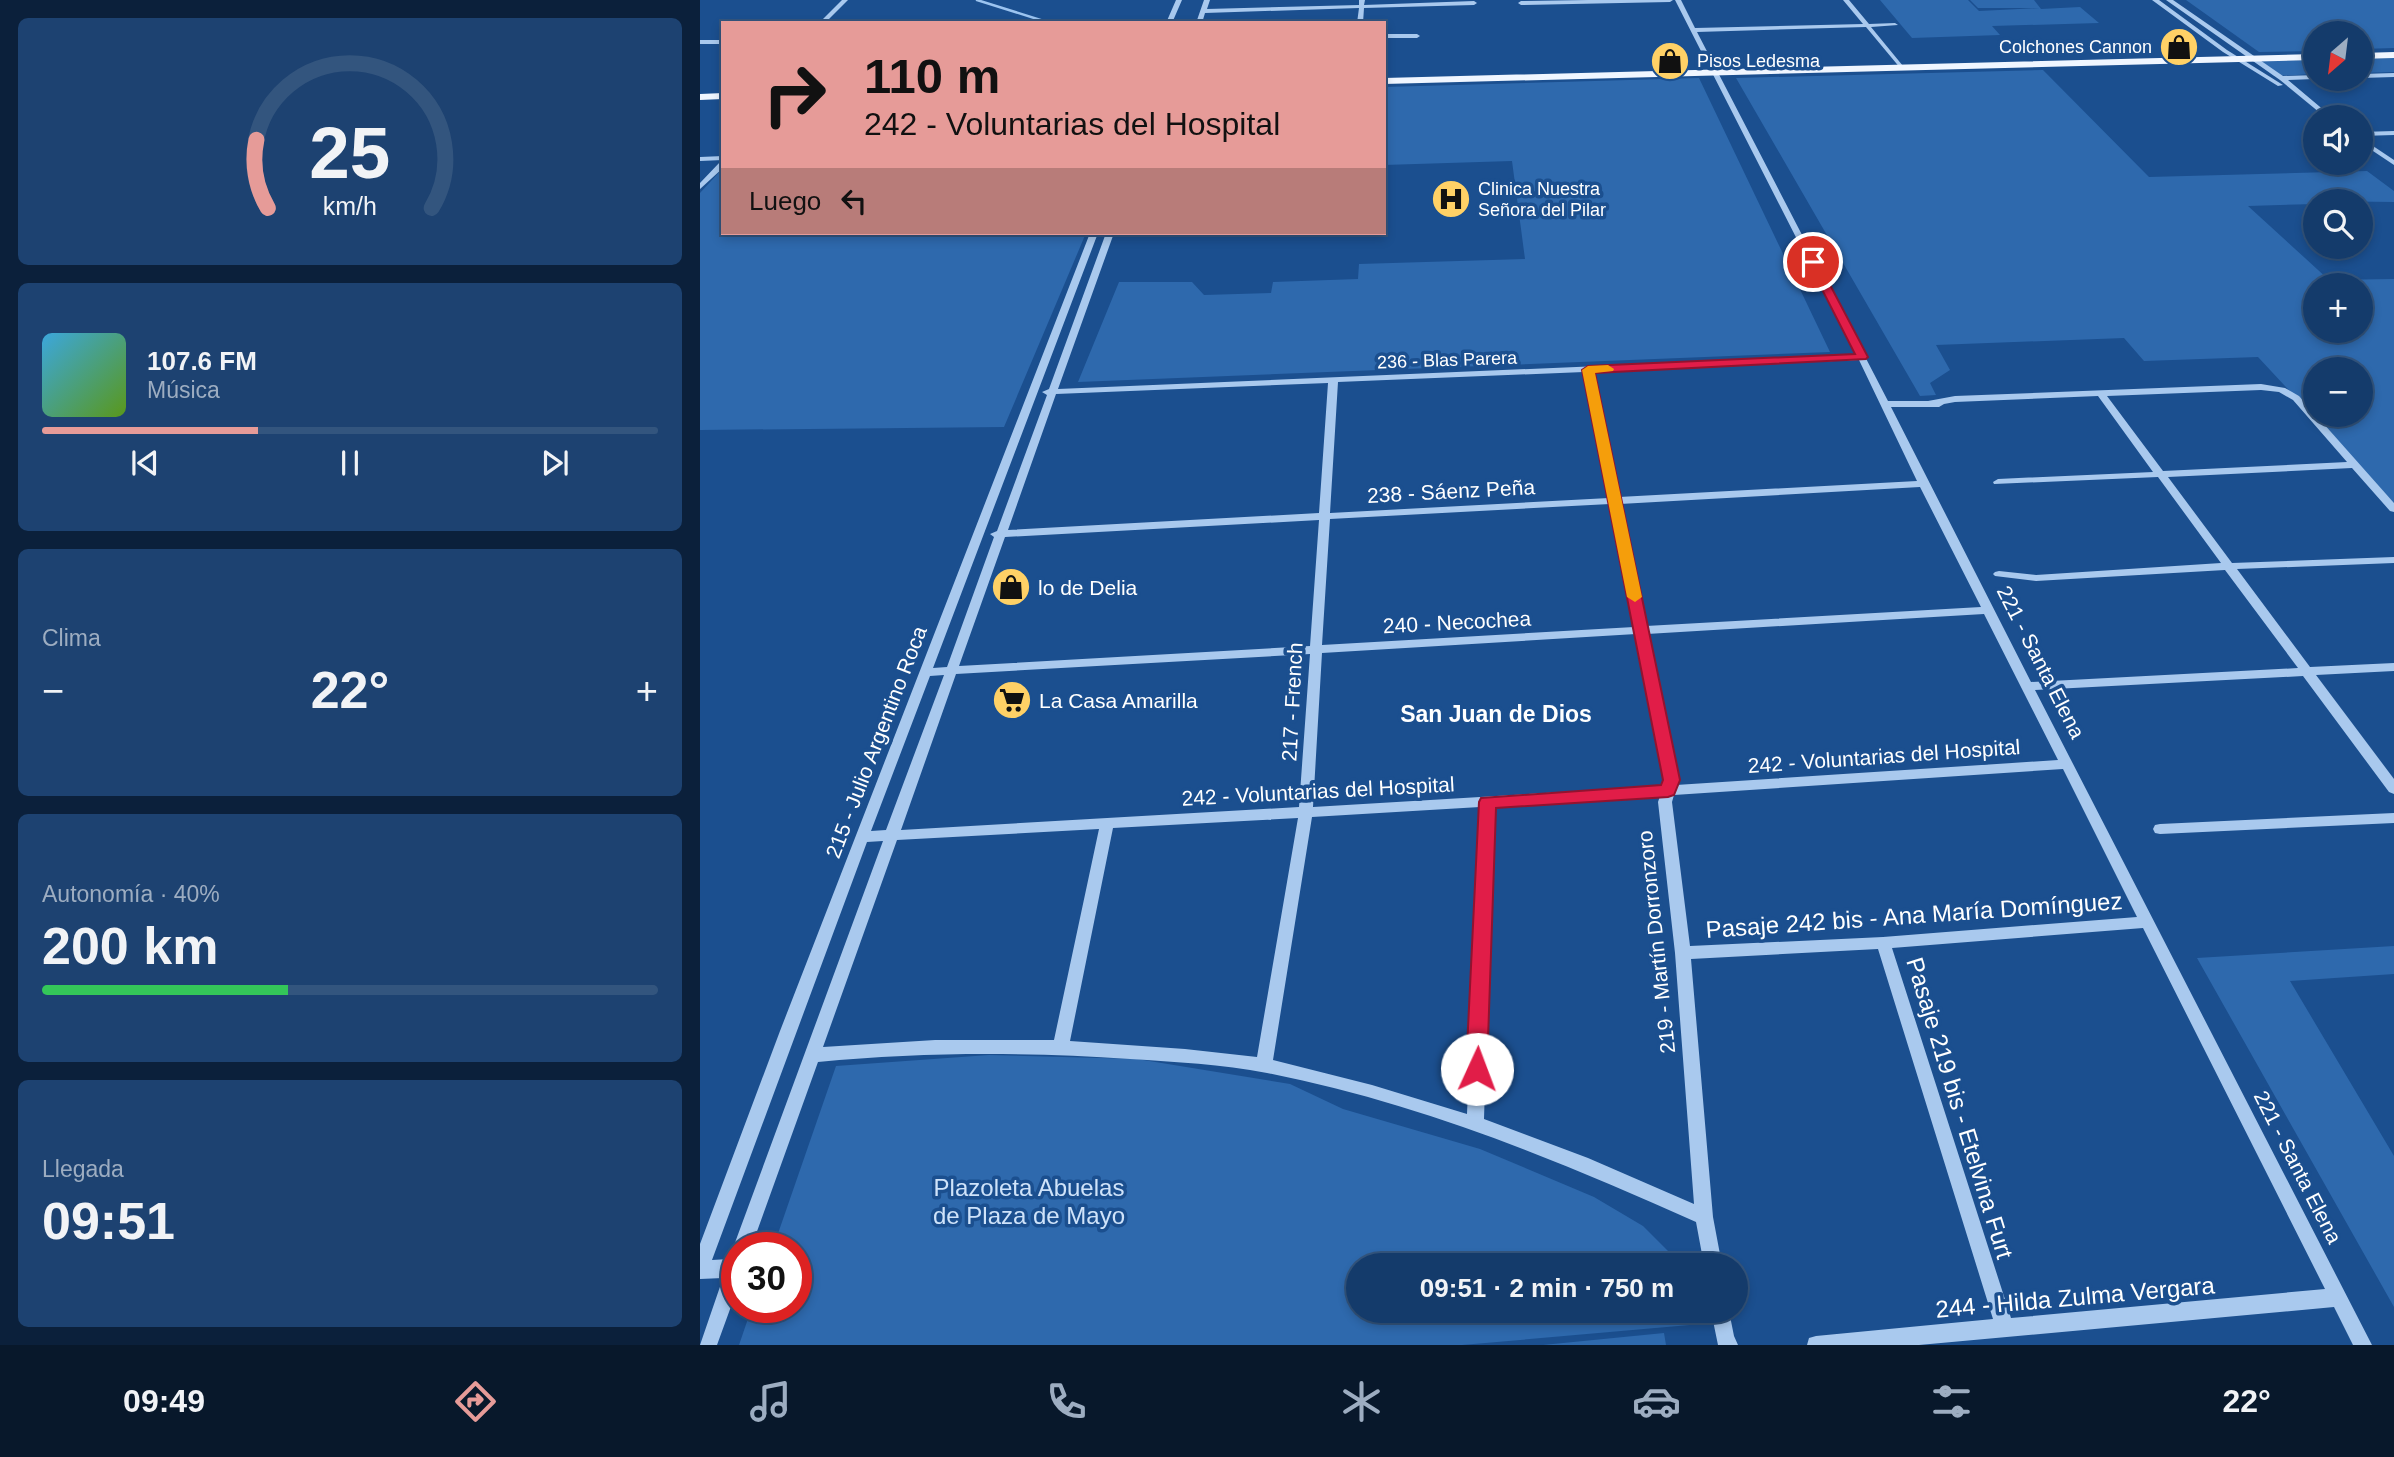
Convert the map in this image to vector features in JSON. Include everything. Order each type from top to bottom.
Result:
[{"type":"main road","points":[[2373,56],[2394,55]]},
{"type":"main road","points":[[1386,81],[2303,57]]},
{"type":"main road","points":[[700,97],[721,96]]},
{"type":"street","points":[[824,21],[845,0]]},
{"type":"street","points":[[1170,21],[1179,0]]},
{"type":"street","points":[[1200,21],[1207,0]]},
{"type":"street","points":[[1521,4],[1670,0]]},
{"type":"street","name":"221 - Santa Elena","points":[[1678,0],[2363,1345]]},
{"type":"street","points":[[1846,0],[1901,67]]},
{"type":"street","points":[[2155,0],[2236,59],[2312,105]]},
{"type":"street","points":[[2169,0],[2282,78],[2304,99]]},
{"type":"street","points":[[1203,11],[1362,3],[1474,3]]},
{"type":"street","points":[[1360,21],[1362,3]]},
{"type":"street","points":[[1694,30],[1895,25]]},
{"type":"street","points":[[1386,36],[1417,36]]},
{"type":"street","points":[[700,42],[721,42]]},
{"type":"street","points":[[2373,76],[2394,75]]},
{"type":"street","points":[[2377,76],[2394,87]]},
{"type":"street","points":[[2268,79],[2303,78]]},
{"type":"street","points":[[2373,134],[2394,133]]},
{"type":"street","points":[[2373,148],[2394,163]]},
{"type":"street","points":[[700,159],[721,158]]},
{"type":"street","points":[[700,187],[721,166]]},
{"type":"street","name":"215 - Julio Argentino Roca","points":[[700,1269],[1093,235]]},
{"type":"street","name":"215 - Julio Argentino Roca","points":[[748,1232],[1109,235]]},
{"type":"street","name":"236 - Blas Parera","points":[[1033,392],[1862,357]]},
{"type":"street","name":"219 - Martín Dorronzoro","points":[[1588,370],[1671,780],[1665,802],[1683,953],[1704,1217],[1711,1253]]},
{"type":"street","name":"217 - French","points":[[1264,1065],[1306,812],[1327,516],[1333,381]]},
{"type":"street","points":[[1885,404],[1976,405],[2104,396],[2262,392],[2295,398],[2394,509]]},
{"type":"street","points":[[2104,396],[2394,789]]},
{"type":"street","points":[[1998,482],[2354,465]]},
{"type":"street","name":"238 - Sáenz Peña","points":[[980,535],[1924,484]]},
{"type":"street","points":[[1971,574],[2036,578],[2227,562],[2394,560]]},
{"type":"street","name":"240 - Necochea","points":[[927,672],[1990,610]]},
{"type":"street","points":[[2029,685],[2394,667]]},
{"type":"street","name":"242 - Voluntarias del Hospital","points":[[864,836],[1487,802],[2068,764]]},
{"type":"street","points":[[1475,1123],[1487,802]]},
{"type":"street","points":[[2160,829],[2394,818]]},
{"type":"street","points":[[1061,1046],[1107,824]]},
{"type":"street","name":"Pasaje 242 bis - Ana María Domínguez","points":[[1683,953],[1883,943],[2148,922]]},
{"type":"street","name":"Pasaje 219 bis - Etelvina Furt","points":[[1883,943],[2004,1326]]},
{"type":"street","points":[[814,1055],[916,1046],[1061,1046],[1264,1065],[1331,1081],[1475,1123],[1595,1168],[1704,1217]]},
{"type":"street","points":[[700,1269],[721,1267]]},
{"type":"street","name":"244 - Hilda Zulma Vergara","points":[[1816,1345],[2338,1297]]},
{"type":"street","points":[[708,1345],[721,1308]]},
{"type":"street","points":[[1723,1323],[1727,1342]]},
{"type":"green space","points":[[1880,0],[1968,0],[1979,11],[2040,8],[1978,8],[1970,0],[2034,0],[2041,9],[2080,7],[2099,23],[1992,26],[2000,35],[1912,38]]},
{"type":"green space","points":[[2186,0],[2394,0],[2394,48],[2373,49],[2373,21],[2303,21],[2303,51],[2259,52]]},
{"type":"green space","points":[[2394,58],[2394,72],[2373,73],[2373,59]]},
{"type":"green space","points":[[2303,60],[2303,75],[2274,76],[2254,61]]},
{"type":"green space","points":[[2043,70],[2149,177],[2303,173],[2303,175],[2372,175],[2394,191],[2394,202],[2373,202],[2373,189],[2303,189],[2303,204],[2248,206],[2321,273],[2303,273],[2303,343],[2373,343],[2373,279],[2394,279],[2394,503],[2323,427],[2373,427],[2373,357],[2303,357],[2303,405],[2258,357],[2144,361],[2124,338],[1936,345],[1950,370],[1930,383],[1936,395],[1920,396],[1736,78]]},
{"type":"green space","points":[[1699,78],[1830,352],[1078,382],[1119,282],[1192,282],[1204,295],[1271,293],[1273,282],[1358,279],[1359,264],[1525,259],[1512,161],[1386,165],[1386,87]]},
{"type":"green space","points":[[721,170],[721,235],[1085,235],[1004,427],[700,430],[700,193]]},
{"type":"green space","points":[[2394,946],[2394,974],[2290,981],[2394,1156],[2394,1307],[2197,958]]},
{"type":"green space","name":"Plazoleta Abuelas de Plaza de Mayo","points":[[989,1055],[1137,1059],[1290,1084],[1343,1109],[1480,1149],[1594,1197],[1643,1226],[1670,1253],[1346,1253],[1346,1323],[1701,1324],[1462,1345],[739,1345],[747,1323],[812,1323],[812,1232],[779,1232],[836,1066]]},
{"type":"green space","points":[[1664,1333],[1666,1345],[1543,1345]]},
{"type":"waterway","points":[[977,0],[1044,21]]},
{"type":"slow traffic","points":[[1608,369],[1588,370],[1635,597]]},
{"type":"place","name":"Colchones Cannon","points":[[2179,47]]},
{"type":"place","name":"Pisos Ledesma","points":[[1670,61]]},
{"type":"place","name":"Clinica Nuestra Señora del Pilar","points":[[1451,199]]},
{"type":"place","name":"lo de Delia","points":[[1011,587]]},
{"type":"place","name":"La Casa Amarilla","points":[[1012,700]]},
{"type":"district","name":"San Juan de Dios","points":[[1496,714]]},
{"type":"route","points":[[1477,1069],[1487,802],[1668,791],[1671,780],[1588,370],[1862,357],[1813,262]]}]
